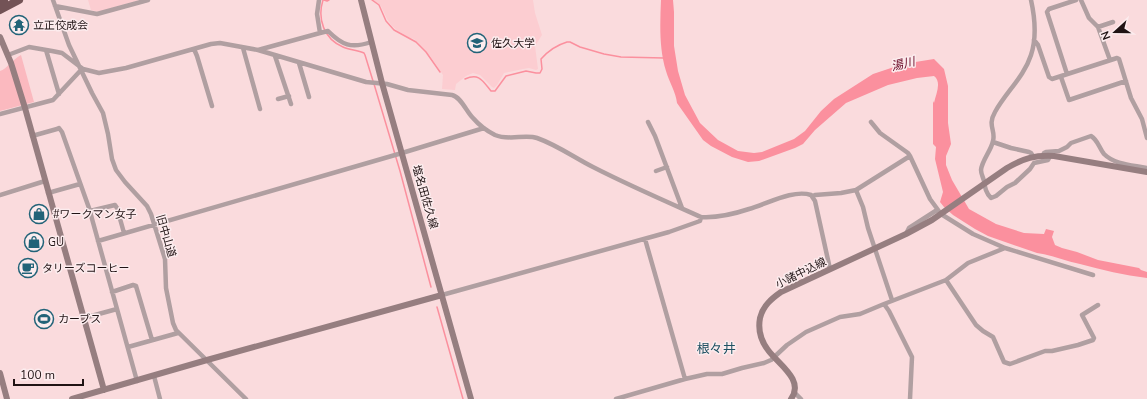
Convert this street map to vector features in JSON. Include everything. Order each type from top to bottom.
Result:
[{"type":"highway","points":[[0,2],[4,0]]},
{"type":"highway","points":[[0,10],[19,0]]},
{"type":"main road","name":"塩名田佐久線","points":[[361,0],[371,42],[377,83],[397,155],[442,295],[471,399]]},
{"type":"main road","points":[[0,37],[8,55],[24,108],[104,390]]},
{"type":"main road","points":[[983,185],[1015,163],[1033,156],[1050,156],[1147,172]]},
{"type":"main road","name":"小諸中込線","points":[[794,392],[794,384],[790,375],[774,358],[764,344],[759,328],[761,315],[766,305],[781,292],[906,234],[932,220],[940,212],[983,185]]},
{"type":"main road","points":[[72,399],[206,360],[442,295]]},
{"type":"main road","points":[[0,373],[7,399]]},
{"type":"main road","points":[[791,399],[794,392]]},
{"type":"street","name":"旧中山道","points":[[53,0],[67,41],[103,113],[112,159],[116,170],[147,206],[151,214],[165,259],[167,295],[173,323],[178,333],[246,399]]},
{"type":"street","points":[[55,6],[97,14],[148,0]]},
{"type":"street","points":[[319,0],[317,14],[323,32]]},
{"type":"street","points":[[1031,0],[1034,20],[1034,40],[1030,58],[992,118],[991,124],[993,142],[982,166],[981,174],[983,185],[987,194],[993,198],[1007,187],[1015,183],[1030,169],[1034,163],[1048,160],[1050,156]]},
{"type":"street","points":[[1067,74],[1047,12],[1049,9],[1076,0]]},
{"type":"street","points":[[1081,0],[1089,18],[1098,27],[1110,60]]},
{"type":"street","points":[[1098,27],[1113,22]]},
{"type":"street","points":[[258,50],[323,32],[330,32],[336,39],[347,44],[358,46],[371,42]]},
{"type":"street","points":[[1034,40],[1038,45],[1050,78],[1061,77],[1110,60],[1117,58],[1119,59],[1131,98],[1142,119],[1147,138]]},
{"type":"street","points":[[8,55],[29,47],[62,53],[84,70],[91,72],[105,72],[216,43],[258,50],[366,82],[391,85],[408,90],[456,96],[469,114],[484,128],[501,137],[535,137],[611,176],[701,217],[739,212],[793,194],[809,194],[813,196],[856,190],[910,156]]},
{"type":"street","points":[[244,48],[251,86],[260,109]]},
{"type":"street","points":[[194,49],[212,106]]},
{"type":"street","points":[[46,50],[59,94]]},
{"type":"street","points":[[275,56],[291,104]]},
{"type":"street","points":[[299,63],[307,94]]},
{"type":"street","points":[[0,114],[50,101],[59,94],[80,68]]},
{"type":"street","points":[[1061,77],[1069,100],[1126,81]]},
{"type":"street","points":[[278,98],[289,96]]},
{"type":"street","points":[[648,122],[655,136],[682,208]]},
{"type":"street","points":[[870,122],[880,133],[908,153],[913,160],[924,187],[940,212],[973,234],[1005,248],[1093,275]]},
{"type":"street","points":[[32,136],[57,128],[61,130],[90,211],[137,381]]},
{"type":"street","points":[[98,241],[397,155],[484,128]]},
{"type":"street","points":[[1043,156],[1046,152],[1059,152],[1071,143],[1091,136],[1096,140],[1105,154],[1114,160],[1147,168]]},
{"type":"street","points":[[993,142],[1031,153],[1033,156]]},
{"type":"street","points":[[656,171],[667,167]]},
{"type":"street","points":[[0,195],[45,181]]},
{"type":"street","points":[[48,193],[80,184]]},
{"type":"street","points":[[856,190],[863,207],[892,300]]},
{"type":"street","points":[[813,196],[830,269]]},
{"type":"street","points":[[90,211],[115,205],[124,233]]},
{"type":"street","points":[[442,295],[669,232],[700,221],[701,217]]},
{"type":"street","points":[[645,239],[685,379]]},
{"type":"street","points":[[616,399],[685,379],[707,374],[722,374],[764,363],[774,358],[787,345],[806,332],[840,317],[860,314],[892,300],[946,280],[968,263],[1005,248]]},
{"type":"street","points":[[946,280],[976,325],[993,337],[1004,362],[1010,364],[1045,351],[1052,351],[1093,340],[1094,338],[1082,315],[1098,305]]},
{"type":"street","points":[[112,292],[133,285],[136,286],[152,340]]},
{"type":"street","points":[[884,304],[912,357],[910,399]]},
{"type":"street","points":[[84,318],[117,309]]},
{"type":"street","points":[[128,347],[178,333]]},
{"type":"street","points":[[154,376],[160,399]]},
{"type":"street","points":[[794,392],[801,399]]},
{"type":"shaded area","points":[[88,0],[139,0],[99,12],[91,10]]},
{"type":"shaded area","name":"佐久大学","points":[[373,0],[533,0],[535,13],[542,35],[535,46],[538,69],[536,70],[529,68],[504,73],[494,88],[480,75],[473,73],[466,76],[456,84],[455,90],[442,89],[443,75],[430,56],[414,39],[408,37],[392,26],[381,6]]},
{"type":"shaded area","points":[[21,55],[34,102],[0,111],[0,71]]},
{"type":"water","name":"湯川","points":[[661,0],[673,0],[674,46],[678,71],[685,95],[700,123],[718,140],[738,151],[754,153],[762,152],[794,139],[805,131],[821,111],[834,99],[873,74],[903,64],[934,59],[944,69],[948,86],[948,123],[951,144],[946,156],[946,165],[952,180],[969,209],[996,224],[1024,233],[1044,234],[1046,229],[1054,231],[1052,237],[1055,245],[1098,260],[1139,268],[1147,272],[1147,278],[1074,263],[1037,253],[988,236],[953,215],[944,207],[940,202],[943,192],[935,159],[936,147],[933,144],[933,101],[934,103],[938,85],[938,81],[934,76],[917,78],[888,85],[846,103],[815,130],[803,144],[759,161],[748,162],[732,157],[711,146],[703,140],[677,103],[667,75],[661,45]]},
{"type":"waterway","points":[[323,0],[321,14],[327,34],[331,39],[343,47],[364,53],[373,81]]},
{"type":"waterway","points":[[324,0],[329,0]]},
{"type":"waterway","points":[[372,0],[379,5],[386,21],[394,30],[416,42],[426,52],[440,72]]},
{"type":"waterway","points":[[465,79],[477,77],[483,81],[491,91],[495,91],[506,76],[526,71],[540,73],[542,69],[541,59],[553,49],[567,42],[604,54],[621,57],[664,58]]},
{"type":"waterway","points":[[374,84],[400,171],[431,287]]},
{"type":"waterway","points":[[437,307],[463,399]]},
{"type":"place","name":"立正佼成会","points":[[19,25]]},
{"type":"place","name":"佐久大学","points":[[477,43]]},
{"type":"place","name":"#ワークマン女子","points":[[39,214]]},
{"type":"place","name":"GU","points":[[34,242]]},
{"type":"place","name":"タリーズコーヒー","points":[[28,268]]},
{"type":"place","name":"カーブス","points":[[44,319]]},
{"type":"district","name":"根々井","points":[[716,349]]}]
